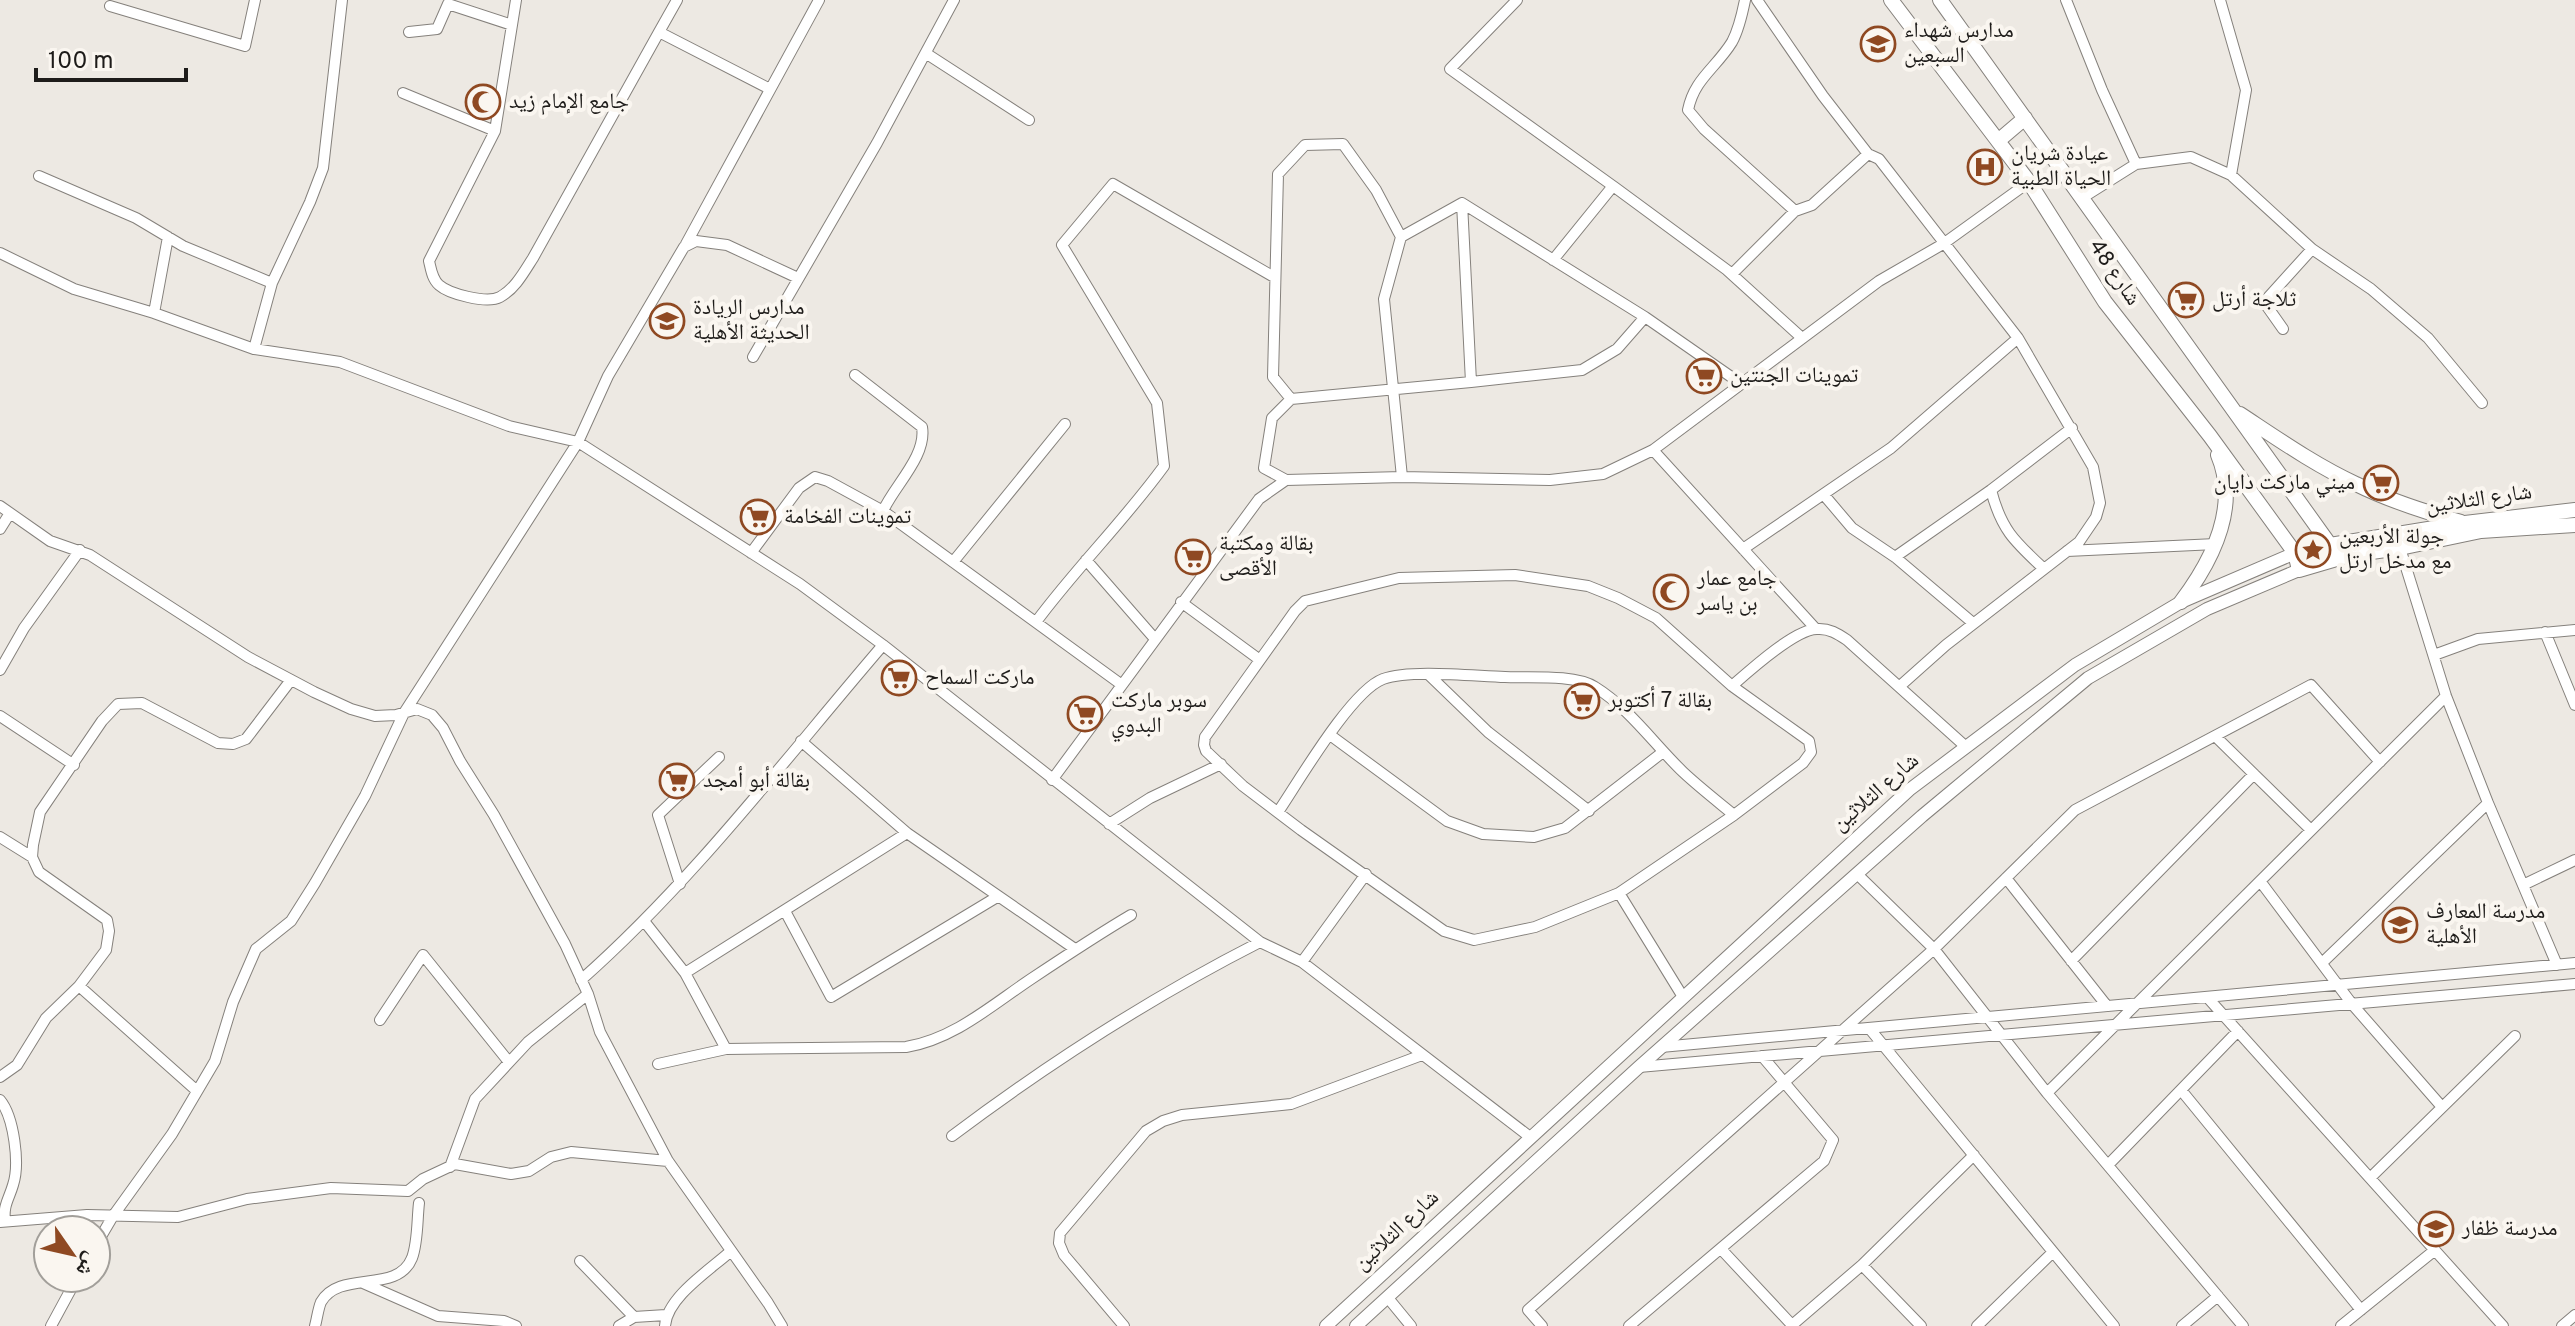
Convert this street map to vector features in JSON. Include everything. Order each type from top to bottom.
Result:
[{"type":"main road","name":"شارع 48","points":[[1891,0],[2029,182],[2105,302],[2210,436],[2295,553],[2299,570]]},
{"type":"main road","name":"شارع 48","points":[[1940,0],[2330,545],[2350,555]]},
{"type":"main road","points":[[1998,141],[2025,118]]},
{"type":"main road","points":[[2232,409],[2355,484],[2407,506],[2465,523]]},
{"type":"main road","points":[[2181,602],[2201,576],[2216,544],[2224,511],[2226,482],[2223,466],[2210,436]]},
{"type":"main road","name":"شارع الثلاثين","points":[[2295,553],[2465,523],[2575,510]]},
{"type":"main road","name":"شارع الثلاثين","points":[[2299,570],[2350,555],[2481,531],[2575,525]]},
{"type":"street","points":[[110,6],[245,46],[255,0]]},
{"type":"street","points":[[254,349],[272,283],[323,168],[342,0]]},
{"type":"street","points":[[516,0],[495,131],[429,261],[439,286],[477,300],[497,299],[512,289],[533,258],[677,0]]},
{"type":"street","points":[[113,1216],[172,1134],[215,1061],[233,1002],[256,949],[291,921],[365,796],[404,713],[578,442],[608,376],[684,247],[819,0]]},
{"type":"street","points":[[753,357],[927,54],[954,0]]},
{"type":"street","points":[[1745,0],[1739,27],[1731,43],[1692,92],[1688,110],[1704,129],[1795,211]]},
{"type":"street","points":[[1757,0],[1823,96],[1868,154],[1879,159],[2018,338],[2093,467],[2100,503],[2090,527],[2079,542],[1973,623],[1900,686]]},
{"type":"street","points":[[2066,0],[2096,77],[2136,164]]},
{"type":"street","points":[[2220,0],[2246,90],[2231,175]]},
{"type":"street","points":[[1514,1],[1450,69],[1732,274],[1802,338]]},
{"type":"street","points":[[409,32],[437,29],[448,4],[512,25]]},
{"type":"street","points":[[659,32],[770,89]]},
{"type":"street","points":[[927,54],[1029,120]]},
{"type":"street","points":[[403,93],[495,131]]},
{"type":"street","points":[[1291,399],[1273,377],[1278,174],[1305,145],[1343,144],[1376,190],[1401,237],[1384,299],[1402,477]]},
{"type":"street","points":[[1732,274],[1795,211],[1812,205],[1868,154]]},
{"type":"street","points":[[2082,198],[2136,164],[2191,157],[2231,175],[2312,249],[2371,289],[2428,338],[2482,403]]},
{"type":"street","points":[[39,176],[272,283]]},
{"type":"street","points":[[1645,317],[1617,349],[1582,370],[1291,399],[1272,418],[1264,468],[1286,480],[1563,478],[1603,474],[1653,450],[1879,281],[1943,244],[2029,182]]},
{"type":"street","points":[[1036,622],[1137,503],[1164,466],[1157,403],[1062,245],[1113,184],[1274,277]]},
{"type":"street","points":[[1553,260],[1613,186]]},
{"type":"street","points":[[1462,203],[1645,317],[1740,383]]},
{"type":"street","points":[[1401,237],[1462,203]]},
{"type":"street","points":[[1462,203],[1471,382]]},
{"type":"street","points":[[154,313],[168,237]]},
{"type":"street","points":[[684,247],[696,241],[727,245],[798,278]]},
{"type":"street","points":[[2283,329],[2264,302],[2312,249]]},
{"type":"street","points":[[0,253],[74,289],[154,313],[254,349],[340,362],[509,426],[578,442],[800,584],[883,645],[1260,942],[1302,962],[1530,1137],[1543,1153]]},
{"type":"street","points":[[1743,549],[1891,448],[2018,338]]},
{"type":"street","points":[[855,375],[922,427],[924,437],[918,451],[883,511]]},
{"type":"street","points":[[953,562],[1065,424]]},
{"type":"street","points":[[1895,557],[2072,428]]},
{"type":"street","points":[[1653,450],[1815,628],[1832,631],[1847,640],[1965,746]]},
{"type":"street","points":[[751,553],[799,488],[815,477],[828,481],[883,511],[1122,685]]},
{"type":"street","points":[[1052,780],[1259,499],[1286,480]]},
{"type":"street","points":[[1991,490],[1999,519],[2018,545],[2043,568]]},
{"type":"street","points":[[1824,495],[1852,528],[1895,557],[1973,623]]},
{"type":"street","points":[[0,506],[50,541],[80,550],[248,657],[291,680],[351,709],[375,716],[417,709],[432,715],[443,728],[565,944],[588,994],[600,1032],[668,1161],[782,1326]]},
{"type":"street","points":[[0,529],[10,513]]},
{"type":"street","points":[[2067,551],[2216,544]]},
{"type":"street","points":[[2400,548],[2446,696],[2557,965]]},
{"type":"street","points":[[0,670],[24,628],[80,550]]},
{"type":"street","name":"شارع الثلاثين","points":[[1326,1326],[1909,790],[2075,665],[2181,602],[2295,553]]},
{"type":"street","points":[[1086,560],[1155,639]]},
{"type":"street","name":"شارع الثلاثين","points":[[1356,1326],[1661,1047],[1857,874],[2088,678],[2207,609],[2299,570]]},
{"type":"street","points":[[1515,575],[1588,586],[1656,618],[1732,686],[1809,741],[1811,752],[1803,763],[1734,815],[1619,893],[1535,927],[1474,940],[1444,931],[1278,812],[1243,786],[1206,751],[1204,745],[1205,737],[1305,601],[1399,578],[1515,575]]},
{"type":"street","points":[[1181,602],[1260,660]]},
{"type":"street","points":[[1732,686],[1772,652],[1815,628]]},
{"type":"street","points":[[2434,655],[2478,639],[2575,630]]},
{"type":"street","points":[[2545,632],[2575,705]]},
{"type":"street","points":[[581,980],[644,921],[736,823],[883,645]]},
{"type":"street","points":[[1278,812],[1361,695],[1387,677],[1429,675],[1560,679],[1593,685],[1734,815]]},
{"type":"street","points":[[1429,675],[1488,732],[1589,811]]},
{"type":"street","points":[[32,857],[40,812],[102,721],[118,704],[142,703],[218,743],[233,744],[246,739],[291,680]]},
{"type":"street","points":[[1542,1326],[1528,1310],[1934,949],[2075,810],[2311,685],[2380,762]]},
{"type":"street","points":[[2047,1093],[2446,696]]},
{"type":"street","points":[[0,716],[74,765]]},
{"type":"street","points":[[1330,735],[1447,821],[1483,834],[1534,837],[1565,828],[1663,752]]},
{"type":"street","points":[[2215,736],[2311,830]]},
{"type":"street","points":[[801,741],[907,833],[1075,949]]},
{"type":"street","points":[[680,884],[658,815],[719,757]]},
{"type":"street","points":[[1109,824],[1150,798],[1221,764]]},
{"type":"street","points":[[2071,961],[2254,774]]},
{"type":"street","points":[[2323,962],[2488,803]]},
{"type":"street","points":[[685,973],[907,833]]},
{"type":"street","points":[[0,837],[32,857],[39,872],[107,920],[109,931],[106,950],[79,986],[46,1018],[17,1065],[0,1077]]},
{"type":"street","points":[[2523,885],[2575,860]]},
{"type":"street","points":[[1302,962],[1366,874]]},
{"type":"street","points":[[1857,874],[1934,949],[2047,1093],[2243,1326]]},
{"type":"street","points":[[2006,878],[2107,1006]]},
{"type":"street","points":[[2260,881],[2352,1004],[2442,1107]]},
{"type":"street","points":[[1619,893],[1683,997]]},
{"type":"street","points":[[785,911],[831,997],[997,897]]},
{"type":"street","points":[[658,1064],[726,1049],[849,1049],[919,1045],[957,1029],[1131,915]]},
{"type":"street","points":[[644,921],[685,973],[726,1049]]},
{"type":"street","points":[[952,1136],[1009,1093],[1121,1021],[1195,975],[1260,942]]},
{"type":"street","points":[[380,1020],[423,955],[509,1062]]},
{"type":"street","points":[[1661,1047],[2575,963]]},
{"type":"street","points":[[1639,1067],[2575,984]]},
{"type":"street","points":[[79,986],[197,1091]]},
{"type":"street","points":[[450,1167],[475,1099],[528,1042],[588,994]]},
{"type":"street","points":[[2207,997],[2498,1324]]},
{"type":"street","points":[[1869,1028],[2114,1326]]},
{"type":"street","points":[[2108,1165],[2238,1031]]},
{"type":"street","points":[[2370,1178],[2515,1036]]},
{"type":"street","points":[[1124,1326],[1064,1255],[1059,1243],[1060,1233],[1146,1131],[1182,1115],[1291,1104],[1422,1055]]},
{"type":"street","points":[[1629,1326],[1824,1161],[1829,1152],[1833,1140],[1762,1056]]},
{"type":"street","points":[[2181,1090],[2361,1310]]},
{"type":"street","points":[[0,1100],[8,1113],[17,1163],[13,1185],[3,1200],[3,1221],[113,1216],[178,1217],[247,1199],[331,1188],[408,1191],[423,1179],[455,1164],[511,1174],[529,1171],[551,1157],[571,1152],[668,1161]]},
{"type":"street","points":[[1721,1249],[1792,1326],[1862,1265],[1974,1155]]},
{"type":"street","points":[[315,1326],[321,1302],[340,1287],[388,1278],[406,1268],[412,1257],[419,1203]]},
{"type":"street","points":[[2341,1326],[2435,1250]]},
{"type":"street","points":[[619,1326],[634,1317],[666,1321],[678,1298],[731,1251]]},
{"type":"street","points":[[1977,1326],[2053,1252]]},
{"type":"street","points":[[580,1261],[634,1317]]},
{"type":"street","points":[[1862,1265],[1921,1326]]},
{"type":"street","points":[[361,1282],[450,1322],[504,1321],[516,1326]]},
{"type":"street","points":[[1375,1282],[1411,1326]]},
{"type":"street","points":[[51,1326],[68,1294]]},
{"type":"street","points":[[2182,1326],[2218,1296]]},
{"type":"street","points":[[2562,1326],[2575,1315]]},
{"type":"place","name":"مدارس شهداء السبعين","points":[[1878,44]]},
{"type":"place","name":"جامع الإمام زيد","points":[[483,102]]},
{"type":"place","name":"عيادة شريان الحياة الطبية","points":[[1985,167]]},
{"type":"place","name":"ثلاجة أرتل","points":[[2186,300]]},
{"type":"place","name":"مدارس الريادة الحديثة الأهلية","points":[[667,321]]},
{"type":"place","name":"تموينات الجنتين","points":[[1704,376]]},
{"type":"place","name":"ميني ماركت دايان","points":[[2381,483]]},
{"type":"place","name":"تموينات الفخامة","points":[[758,517]]},
{"type":"place","name":"جولة الأربعين مع مدخل ارتل","points":[[2313,550]]},
{"type":"place","name":"بقالة ومكتبة الأقصى","points":[[1193,557]]},
{"type":"place","name":"جامع عمار بن ياسر","points":[[1671,592]]},
{"type":"place","name":"ماركت السماح","points":[[899,678]]},
{"type":"place","name":"بقالة 7 أكتوبر","points":[[1582,701]]},
{"type":"place","name":"سوبر ماركت البدوي","points":[[1085,714]]},
{"type":"place","name":"بقالة أبو أمجد","points":[[677,781]]},
{"type":"place","name":"مدرسة المعارف الأهلية","points":[[2400,925]]},
{"type":"place","name":"مدرسة ظفار","points":[[2436,1229]]}]
